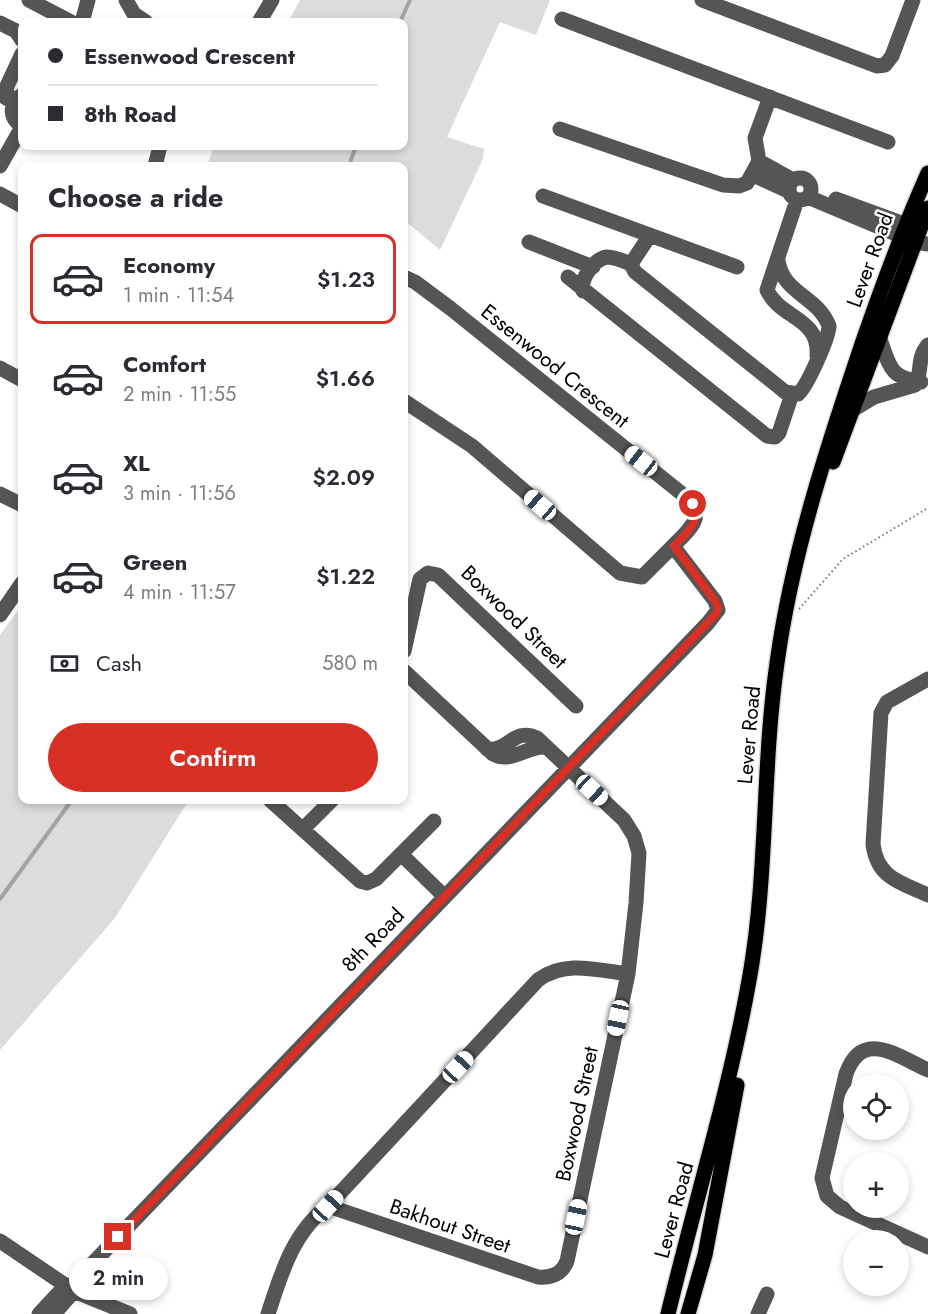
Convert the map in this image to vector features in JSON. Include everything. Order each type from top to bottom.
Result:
[{"type":"main road","name":"Lever Road","points":[[668,1314],[729,1082],[750,974],[776,667],[792,576],[809,507],[847,387],[903,230],[928,173]]},
{"type":"main road","name":"Lever Road","points":[[688,1314],[705,1254],[756,974],[788,622],[816,508],[880,339],[923,238],[928,208]]},
{"type":"street","points":[[29,0],[77,16]]},
{"type":"street","points":[[126,0],[134,14],[140,18]]},
{"type":"street","points":[[261,18],[272,0]]},
{"type":"street","points":[[702,0],[877,66],[885,65],[892,57],[913,0]]},
{"type":"street","points":[[562,19],[888,142]]},
{"type":"street","points":[[0,23],[18,35]]},
{"type":"street","points":[[18,63],[6,90],[6,98],[18,99],[12,114],[18,123]]},
{"type":"street","points":[[561,129],[723,185],[743,185],[756,168],[755,138],[770,97]]},
{"type":"street","points":[[0,166],[18,134]]},
{"type":"street","points":[[756,168],[799,191],[923,238]]},
{"type":"street","points":[[799,191],[767,290],[774,300],[814,333],[818,343],[817,357]]},
{"type":"street","points":[[0,194],[18,204]]},
{"type":"street","points":[[543,195],[737,267]]},
{"type":"street","points":[[631,264],[650,235]]},
{"type":"street","points":[[529,242],[593,267]]},
{"type":"street","points":[[583,291],[582,282],[601,259],[610,257],[631,264]]},
{"type":"street","points":[[631,264],[640,277],[754,369],[785,392],[798,394],[806,386],[829,332],[826,317],[782,278],[778,261]]},
{"type":"street","points":[[568,278],[767,436],[775,437],[780,433],[792,394]]},
{"type":"street","name":"Essenwood Crescent","points":[[408,279],[450,308],[691,501],[697,510],[696,518],[674,546],[642,577],[620,573],[472,446],[408,404]]},
{"type":"street","points":[[880,339],[893,372],[903,379],[923,382]]},
{"type":"street","points":[[923,382],[920,358],[928,345]]},
{"type":"street","points":[[0,368],[18,378]]},
{"type":"street","points":[[854,409],[874,397],[910,388],[923,382]]},
{"type":"street","points":[[0,494],[18,503]]},
{"type":"street","name":"8th Road","points":[[70,1288],[716,614],[718,604],[674,546]]},
{"type":"street","name":"Boxwood Street","points":[[408,633],[420,579],[428,573],[438,575],[576,706]]},
{"type":"street","points":[[0,615],[18,589]]},
{"type":"street","name":"Boxwood Street","points":[[408,674],[487,749],[497,749],[523,735],[537,738],[624,820],[637,842],[639,853],[636,903],[628,974],[567,1261],[558,1274]]},
{"type":"street","points":[[928,679],[887,702],[881,713],[873,844],[874,856],[883,872],[928,895]]},
{"type":"street","points":[[274,804],[360,882],[372,881],[402,855],[434,821]]},
{"type":"street","points":[[303,830],[328,804]]},
{"type":"street","points":[[402,855],[444,896]]},
{"type":"street","points":[[268,1314],[291,1251],[310,1223],[546,974],[558,968],[576,968],[628,974]]},
{"type":"street","points":[[928,1070],[874,1048],[864,1049],[856,1055],[850,1062],[846,1074],[822,1178],[827,1196],[840,1207],[928,1247]]},
{"type":"street","name":"Bakhout Street","points":[[328,1206],[518,1271],[545,1278],[558,1274]]},
{"type":"street","points":[[0,1241],[70,1288],[130,1314]]},
{"type":"street","points":[[39,1314],[70,1288]]},
{"type":"street","points":[[54,1314],[70,1288]]},
{"type":"street","points":[[758,1314],[767,1294]]},
{"type":"path","points":[[788,622],[843,559],[928,508]]},
{"type":"shaded area","points":[[300,0],[550,0],[536,35],[500,22],[447,137],[484,149],[483,159],[440,250],[408,223],[408,162],[208,162],[213,150],[408,150],[408,18],[290,18]]},
{"type":"shaded area","points":[[18,610],[18,804],[186,804],[115,918],[0,1050],[0,635]]},
{"type":"waterway","points":[[402,18],[410,0]]},
{"type":"waterway","points":[[350,162],[355,150]]},
{"type":"waterway","points":[[0,899],[69,804]]},
{"type":"route","points":[[118,1237],[716,614],[718,604],[674,546],[696,518],[697,510],[693,504]]}]
